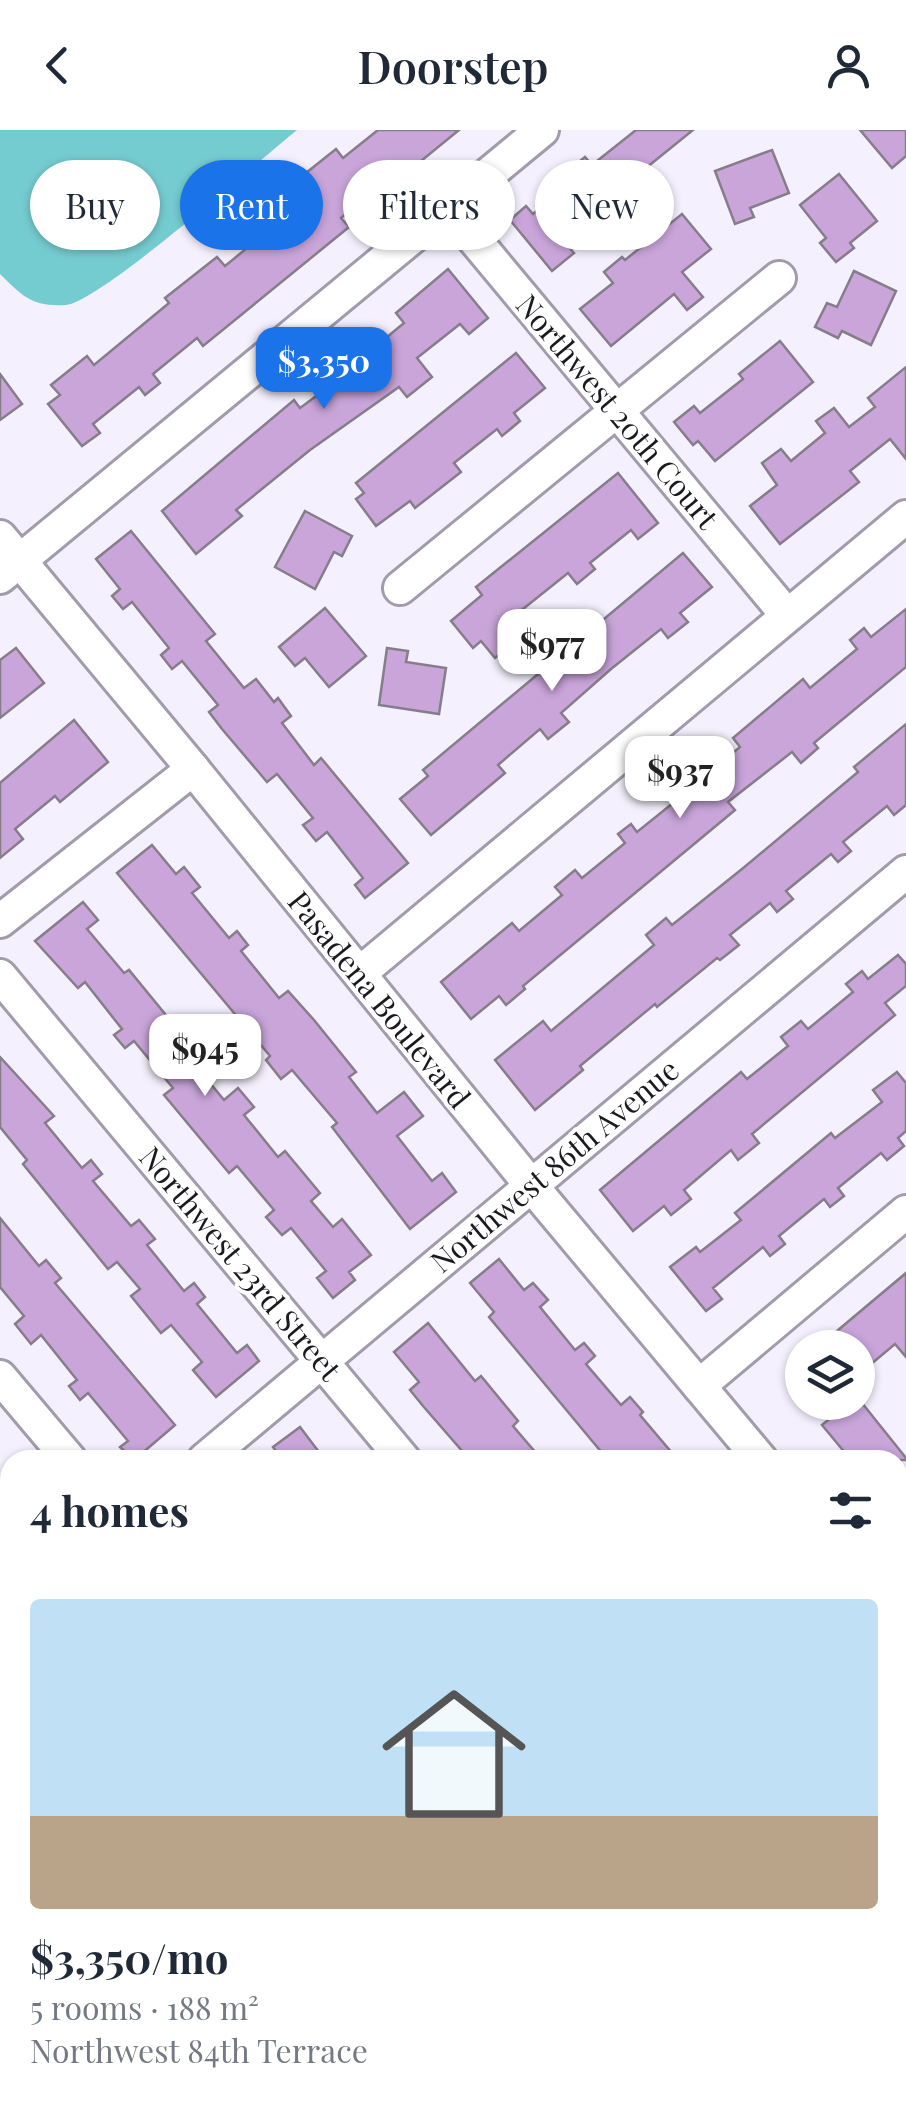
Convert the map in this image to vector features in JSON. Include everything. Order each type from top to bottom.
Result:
[{"type":"street","points":[[507,160],[542,130]]},
{"type":"street","points":[[7,558],[398,250]]},
{"type":"street","name":"Northwest 20th Court","points":[[483,250],[786,614]]},
{"type":"street","points":[[400,588],[779,278]]},
{"type":"street","points":[[360,973],[906,517]]},
{"type":"street","name":"Pasadena Boulevard","points":[[7,558],[193,768],[530,1184],[753,1450]]},
{"type":"street","points":[[0,922],[193,768]]},
{"type":"street","name":"Northwest 86th Avenue","points":[[216,1450],[530,1184],[901,887]]},
{"type":"street","name":"Northwest 23rd Street","points":[[0,976],[396,1450]]},
{"type":"street","points":[[699,1386],[906,1212]]},
{"type":"street","points":[[0,1377],[62,1450]]},
{"type":"water","points":[[0,130],[297,130],[261,160],[180,160],[180,228],[160,243],[160,160],[30,160],[30,250],[151,250],[111,281],[66,305],[44,304],[28,298],[0,274]]},
{"type":"building","points":[[378,130],[459,130],[422,160],[343,160],[343,232],[323,248],[322,160],[336,149],[343,158]]},
{"type":"building","points":[[636,130],[693,130],[656,160],[598,160]]},
{"type":"building","points":[[860,130],[906,130],[906,156],[892,168]]},
{"type":"building","points":[[772,150],[789,193],[750,208],[754,217],[735,224],[715,171]]},
{"type":"building","points":[[839,174],[877,221],[850,243],[854,248],[836,262],[820,243],[826,238],[800,205]]},
{"type":"building","points":[[526,206],[533,214],[535,250],[574,253],[552,271],[515,226],[515,216]]},
{"type":"building","points":[[682,214],[711,249],[682,272],[703,297],[687,310],[674,294],[611,346],[580,309],[613,283],[604,272],[622,257],[625,260],[637,250],[674,250],[674,220]]},
{"type":"building","points":[[245,250],[321,250],[203,346],[197,338],[153,374],[160,383],[145,395],[139,387],[93,424],[100,433],[82,446],[48,404],[60,395],[51,385],[87,356],[94,365],[169,303],[165,298],[217,257],[225,266]]},
{"type":"building","points":[[448,269],[488,318],[469,334],[460,324],[417,358],[432,377],[407,397],[399,387],[310,450],[236,510],[242,516],[196,554],[162,511],[294,400],[300,408],[346,374],[337,364],[356,348],[363,357],[404,323],[396,313]]},
{"type":"building","points":[[854,271],[896,291],[871,345],[842,331],[838,338],[815,327],[827,303],[837,307]]},
{"type":"building","points":[[780,341],[813,382],[715,461],[698,441],[693,445],[674,422],[694,406],[700,413],[743,379],[739,374]]},
{"type":"building","points":[[516,353],[545,388],[514,413],[520,421],[502,436],[497,429],[454,463],[461,472],[415,508],[410,501],[376,526],[356,499],[364,493],[356,483]]},
{"type":"building","points":[[906,367],[906,459],[890,439],[850,471],[859,482],[780,544],[750,506],[777,485],[762,463],[781,449],[791,461],[825,433],[816,421],[834,408],[849,427],[875,407],[868,398]]},
{"type":"building","points":[[0,374],[22,404],[0,420]]},
{"type":"building","points":[[618,473],[658,523],[638,539],[631,530],[590,563],[595,569],[577,584],[568,573],[518,613],[531,629],[495,658],[481,641],[473,648],[451,621],[482,595],[476,587]]},
{"type":"building","points":[[305,511],[352,536],[342,556],[334,552],[315,589],[275,567]]},
{"type":"building","points":[[131,531],[215,634],[206,641],[244,688],[256,679],[274,702],[278,698],[291,716],[282,723],[314,765],[321,758],[408,863],[365,898],[355,885],[363,878],[327,832],[316,841],[303,825],[313,818],[277,774],[267,782],[209,712],[218,705],[182,661],[172,669],[161,655],[169,648],[132,602],[123,609],[112,596],[120,589],[96,559]]},
{"type":"building","points":[[683,553],[712,587],[680,613],[688,622],[668,638],[661,629],[611,669],[561,713],[569,722],[548,739],[540,729],[498,765],[505,773],[431,835],[400,799],[428,776],[423,770]]},
{"type":"building","points":[[325,608],[366,656],[329,687],[305,658],[295,666],[279,647]]},
{"type":"building","points":[[906,609],[906,667],[814,743],[818,748],[801,763],[792,752],[728,802],[735,810],[523,986],[525,989],[506,1005],[499,996],[471,1019],[441,982],[512,923],[519,931],[562,895],[555,887],[575,870],[582,878],[625,843],[618,834],[631,824],[637,832],[683,795],[676,786],[691,773],[697,782],[740,747],[733,738],[803,679],[810,688],[857,649],[850,640],[864,628],[871,637]]},
{"type":"building","points":[[16,648],[44,683],[0,718],[0,660]]},
{"type":"building","points":[[387,648],[408,651],[406,662],[446,668],[439,714],[379,705]]},
{"type":"building","points":[[74,720],[108,762],[60,802],[55,796],[15,829],[23,839],[0,858],[0,783]]},
{"type":"building","points":[[906,724],[906,805],[894,815],[887,806],[843,842],[851,851],[838,862],[831,854],[786,891],[793,899],[777,912],[770,903],[730,935],[739,945],[657,1007],[655,1004],[580,1066],[583,1070],[535,1110],[495,1060],[543,1021],[551,1031],[654,945],[646,935],[666,918],[672,925],[742,869],[858,772],[854,767]]},
{"type":"building","points":[[152,845],[176,874],[184,867],[200,887],[192,893],[229,938],[237,931],[248,945],[241,951],[279,998],[288,991],[314,1020],[356,1072],[349,1077],[377,1113],[404,1092],[423,1116],[397,1136],[432,1181],[442,1173],[456,1192],[410,1229],[332,1127],[337,1123],[292,1070],[281,1079],[266,1060],[270,1056],[117,873]]},
{"type":"building","points":[[83,902],[98,920],[87,929],[202,1053],[192,1061],[224,1100],[238,1088],[254,1107],[244,1115],[278,1157],[285,1151],[320,1193],[311,1201],[333,1227],[342,1219],[371,1255],[349,1272],[355,1280],[333,1298],[317,1278],[326,1271],[291,1228],[282,1235],[266,1217],[274,1210],[237,1166],[229,1173],[164,1095],[173,1088],[134,1041],[125,1048],[114,1035],[122,1029],[85,982],[78,988],[35,941]]},
{"type":"building","points":[[898,955],[906,964],[906,986],[885,1003],[895,1015],[752,1134],[759,1143],[738,1160],[731,1150],[684,1190],[691,1199],[671,1215],[664,1206],[633,1231],[600,1190],[741,1072],[747,1079],[788,1046],[781,1037],[801,1021],[808,1029],[853,992],[846,984],[862,971],[868,979]]},
{"type":"building","points":[[0,1057],[54,1116],[45,1123],[82,1168],[91,1160],[102,1174],[93,1181],[131,1226],[139,1220],[155,1239],[147,1245],[184,1291],[194,1283],[205,1297],[197,1304],[237,1353],[247,1345],[259,1361],[216,1397],[193,1370],[202,1362],[171,1325],[161,1333],[131,1296],[140,1289],[117,1262],[108,1269],[23,1164],[27,1160],[0,1127]]},
{"type":"building","points":[[897,1072],[906,1083],[906,1131],[898,1138],[904,1146],[887,1160],[881,1153],[838,1188],[844,1196],[830,1207],[824,1199],[779,1236],[785,1244],[770,1256],[763,1247],[713,1288],[722,1299],[706,1311],[670,1267],[696,1247],[700,1252],[741,1220],[735,1213],[831,1133],[835,1138],[882,1102],[873,1090]]},
{"type":"building","points":[[0,1218],[39,1266],[46,1260],[61,1278],[55,1283],[175,1425],[146,1450],[123,1450],[120,1447],[128,1441],[88,1393],[80,1400],[69,1386],[77,1380],[41,1335],[31,1344],[15,1324],[24,1316],[0,1287]]},
{"type":"building","points":[[499,1259],[524,1290],[533,1283],[548,1300],[540,1307],[575,1350],[584,1343],[595,1356],[586,1364],[621,1405],[630,1397],[670,1450],[600,1450],[489,1317],[494,1312],[470,1283]]},
{"type":"building","points":[[906,1273],[906,1357],[895,1344],[875,1361],[875,1330],[838,1330]]},
{"type":"building","points":[[428,1323],[475,1381],[481,1376],[518,1421],[513,1426],[533,1450],[461,1450],[410,1390],[419,1382],[394,1352]]},
{"type":"building","points":[[875,1419],[900,1450],[843,1450],[822,1425],[828,1420]]},
{"type":"building","points":[[300,1427],[317,1450],[275,1450],[273,1447]]}]
